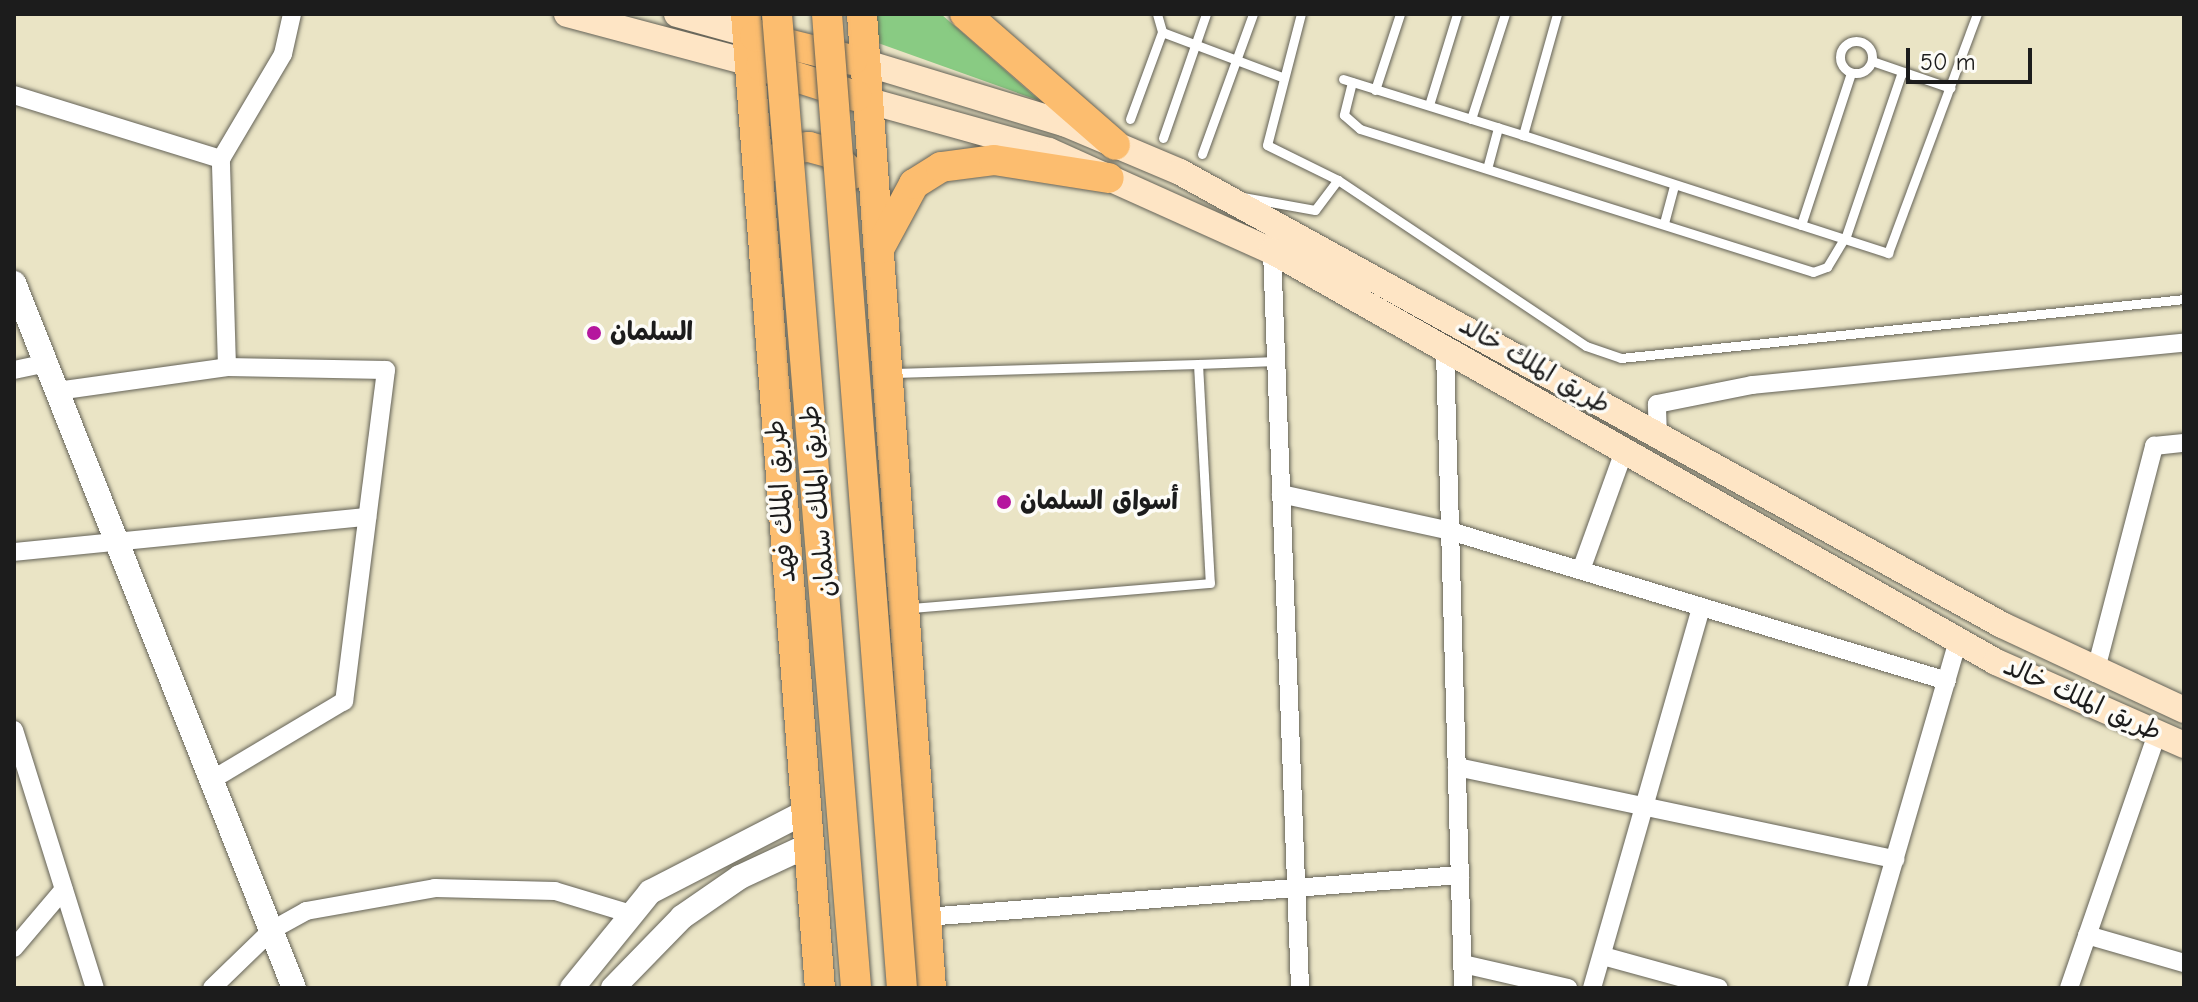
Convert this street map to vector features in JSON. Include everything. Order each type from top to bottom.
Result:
[{"type":"main road","points":[[567,14],[747,36],[866,100]]},
{"type":"main road","points":[[677,14],[747,36],[866,63]]},
{"type":"main road","name":"طريق الملك سلمان","points":[[777,14],[856,988]]},
{"type":"main road","name":"طريق الملك سلمان","points":[[827,14],[902,988]]},
{"type":"main road","points":[[862,14],[874,259],[931,988]]},
{"type":"main road","points":[[965,14],[1122,132]]},
{"type":"main road","name":"طريق الملك فهد","points":[[747,36],[820,988]]},
{"type":"main road","name":"طريق الملك خالد","points":[[866,63],[1122,132],[1230,198],[1658,437],[2095,673],[2184,710]]},
{"type":"main road","name":"طريق الملك خالد","points":[[866,100],[1049,151],[1272,251],[1958,640],[2184,745]]},
{"type":"main road","points":[[763,262],[766,169],[789,149],[809,147],[831,153],[857,178],[874,259]]},
{"type":"main road","points":[[874,259],[892,214],[914,184],[941,167],[994,160],[1109,178]]},
{"type":"street","points":[[227,367],[221,159],[283,54],[292,14]]},
{"type":"street","points":[[14,95],[221,159]]},
{"type":"street","points":[[1272,251],[1300,988]]},
{"type":"street","points":[[14,283],[116,542],[215,778],[294,988]]},
{"type":"street","points":[[1658,437],[1657,404],[1752,385],[2184,343]]},
{"type":"street","points":[[1445,351],[1463,988]]},
{"type":"street","points":[[14,370],[47,363]]},
{"type":"street","points":[[57,391],[227,367],[386,370],[344,701],[215,778]]},
{"type":"street","points":[[2095,673],[2154,446],[2184,443]]},
{"type":"street","points":[[1581,570],[1624,451]]},
{"type":"street","points":[[1281,494],[1450,531],[1947,681]]},
{"type":"street","points":[[14,552],[367,517]]},
{"type":"street","points":[[1592,988],[1701,607]]},
{"type":"street","points":[[1857,988],[1958,640]]},
{"type":"street","points":[[14,730],[95,988]]},
{"type":"street","points":[[2069,988],[2157,734]]},
{"type":"street","points":[[1457,767],[1895,859]]},
{"type":"street","points":[[572,988],[650,892],[807,811]]},
{"type":"street","points":[[613,988],[682,917],[740,877],[809,845]]},
{"type":"street","points":[[926,917],[1460,875]]},
{"type":"street","points":[[212,988],[272,930],[306,911],[435,888],[555,891],[631,914]]},
{"type":"street","points":[[14,948],[64,889]]},
{"type":"street","points":[[2087,935],[2184,963]]},
{"type":"street","points":[[1603,956],[1686,984],[1719,988]]},
{"type":"street","points":[[1463,964],[1568,988]]},
{"type":"lane","points":[[1122,132],[1162,32],[1157,14]]},
{"type":"lane","points":[[1163,138],[1206,14]]},
{"type":"lane","points":[[1202,154],[1239,60],[1253,14]]},
{"type":"lane","points":[[1301,14],[1282,77],[1267,145],[1338,180],[1586,346],[1621,358],[2184,299]]},
{"type":"lane","points":[[1375,90],[1400,14]]},
{"type":"lane","points":[[1429,105],[1457,14]]},
{"type":"lane","points":[[1471,119],[1505,14]]},
{"type":"lane","points":[[1523,135],[1557,14]]},
{"type":"lane","points":[[1902,72],[1845,239],[1827,267],[1813,272],[1488,165],[1360,129],[1344,115],[1347,80],[1674,186],[1801,225],[1845,239],[1888,253],[1895,246],[1977,14]]},
{"type":"lane","points":[[1162,32],[1282,77]]},
{"type":"lane","points":[[1851,73],[1840,61],[1844,45],[1860,41],[1872,61],[1951,88]]},
{"type":"lane","points":[[1801,225],[1851,73],[1872,61]]},
{"type":"lane","points":[[1488,165],[1498,127]]},
{"type":"lane","points":[[1230,198],[1259,195],[1296,212],[1315,210],[1338,180]]},
{"type":"lane","points":[[1664,223],[1674,186]]},
{"type":"lane","points":[[884,374],[1276,361]]},
{"type":"lane","points":[[902,608],[1210,583],[1198,364]]},
{"type":"green space","points":[[875,14],[941,14],[1040,101],[878,43]]},
{"type":"place","name":"السلمان","points":[[594,333]]},
{"type":"place","name":"أسواق السلمان","points":[[1004,502]]}]
